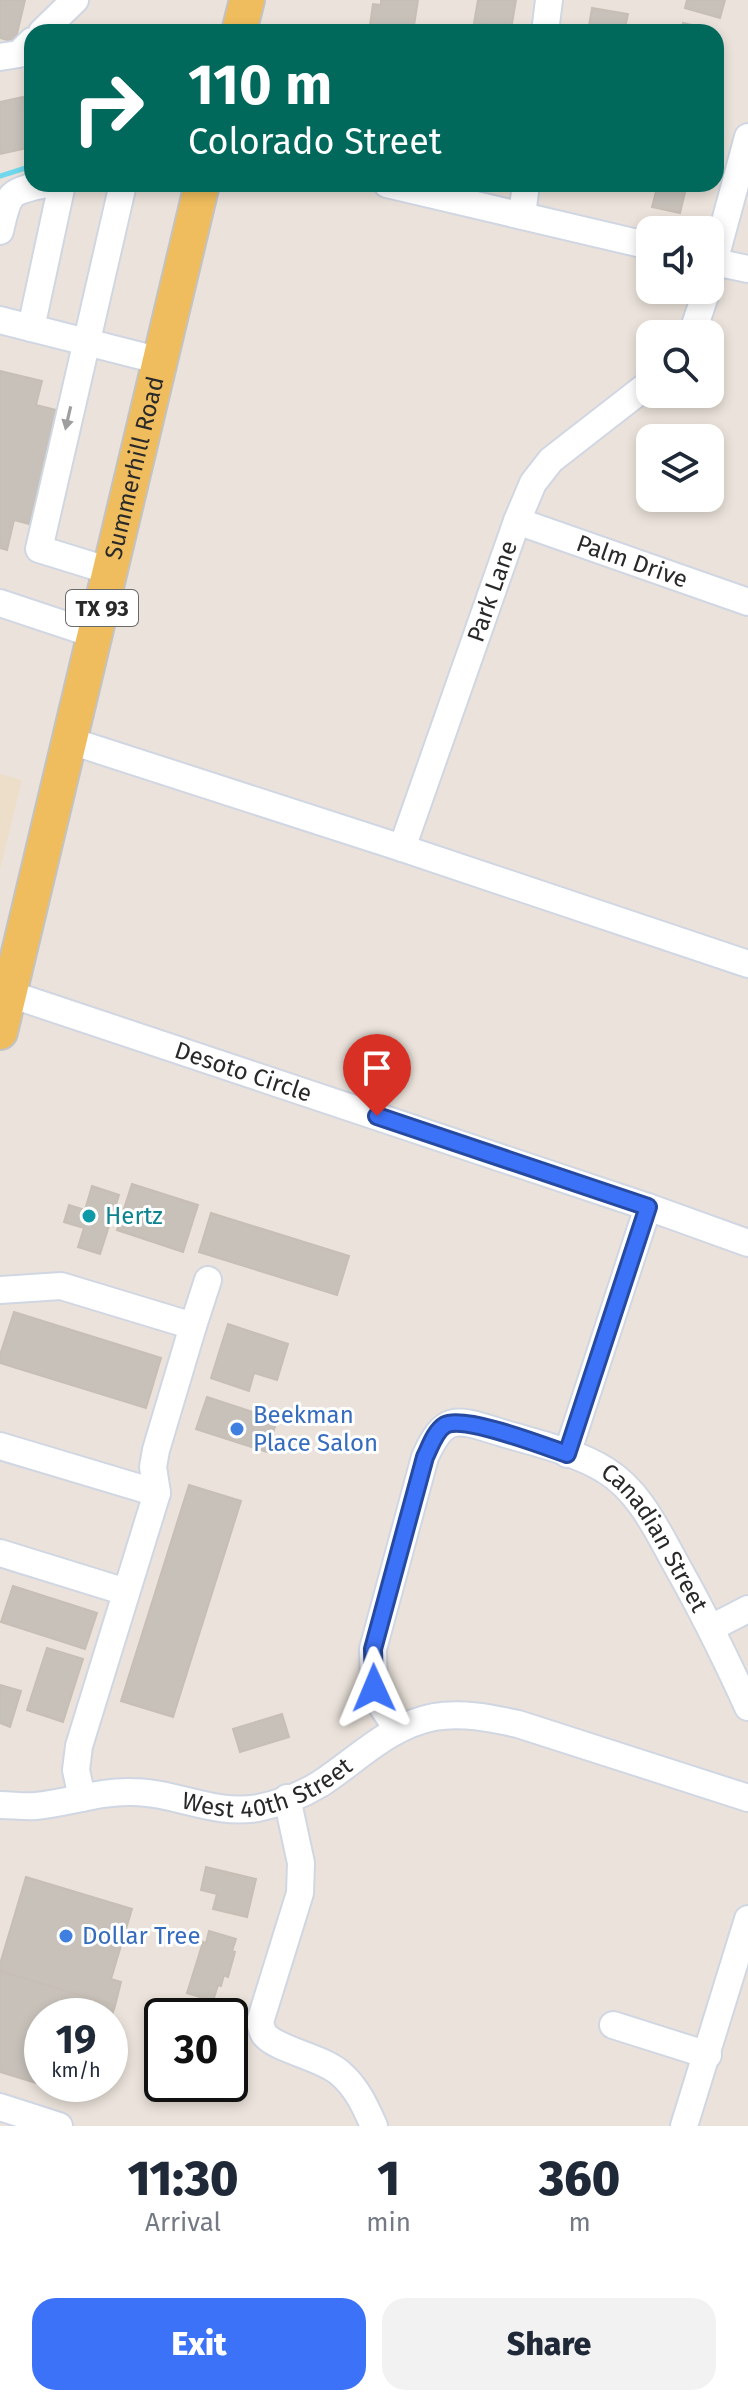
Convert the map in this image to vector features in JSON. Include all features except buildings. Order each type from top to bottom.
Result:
[{"type":"main road","points":[[241,24],[247,0]]},
{"type":"main road","name":"Summerhill Road","points":[[0,1032],[200,192]]},
{"type":"street","points":[[50,24],[75,0]]},
{"type":"street","points":[[546,24],[549,0]]},
{"type":"street","points":[[0,57],[19,54],[24,49]]},
{"type":"street","points":[[724,221],[748,137]]},
{"type":"street","points":[[0,231],[7,201],[24,189]]},
{"type":"street","points":[[31,328],[60,192]]},
{"type":"street","points":[[110,571],[39,549],[121,192]]},
{"type":"street","points":[[422,192],[636,243]]},
{"type":"street","points":[[522,215],[525,192]]},
{"type":"street","points":[[724,268],[748,269]]},
{"type":"street","points":[[0,320],[161,361]]},
{"type":"street","name":"Park Lane","points":[[402,848],[533,483],[551,460],[636,394]]},
{"type":"street","name":"Palm Drive","points":[[517,521],[748,602]]},
{"type":"street","points":[[0,603],[96,635]]},
{"type":"street","points":[[71,741],[748,964]]},
{"type":"street","name":"Desoto Circle","points":[[10,994],[748,1243]]},
{"type":"street","name":"Canadian Street","points":[[648,1207],[567,1454],[605,1470],[630,1490],[652,1520],[711,1628],[748,1707]]},
{"type":"street","points":[[82,1798],[76,1770],[79,1746],[157,1493],[153,1467],[156,1450],[208,1280]]},
{"type":"street","points":[[0,1290],[61,1286],[193,1326]]},
{"type":"street","points":[[397,1729],[374,1688],[373,1649],[425,1457],[434,1438],[444,1425],[460,1422],[567,1454]]},
{"type":"street","points":[[0,1446],[157,1493]]},
{"type":"street","points":[[0,1553],[126,1592]]},
{"type":"street","points":[[711,1628],[748,1609]]},
{"type":"street","name":"West 40th Street","points":[[0,1805],[35,1806],[111,1793],[149,1792],[213,1807],[258,1808],[318,1785],[397,1729],[433,1717],[456,1715],[518,1724],[748,1798]]},
{"type":"street","points":[[287,1798],[301,1863],[300,1893],[260,2022],[263,2033],[274,2042],[306,2054],[339,2072],[363,2099],[374,2126]]},
{"type":"street","points":[[684,2126],[748,1919]]},
{"type":"street","points":[[613,2025],[708,2055]]},
{"type":"street","points":[[0,2107],[59,2126]]},
{"type":"shaded area","points":[[0,774],[22,780],[0,870]]},
{"type":"waterway","points":[[0,176],[24,168]]},
{"type":"place","name":"Hertz","points":[[89,1216]]},
{"type":"place","name":"Beekman Place Salon","points":[[237,1429]]},
{"type":"place","name":"Dollar Tree","points":[[66,1936]]},
{"type":"route","points":[[374,1688],[373,1649],[425,1457],[434,1438],[444,1425],[460,1422],[567,1454],[648,1207],[377,1116]]}]
